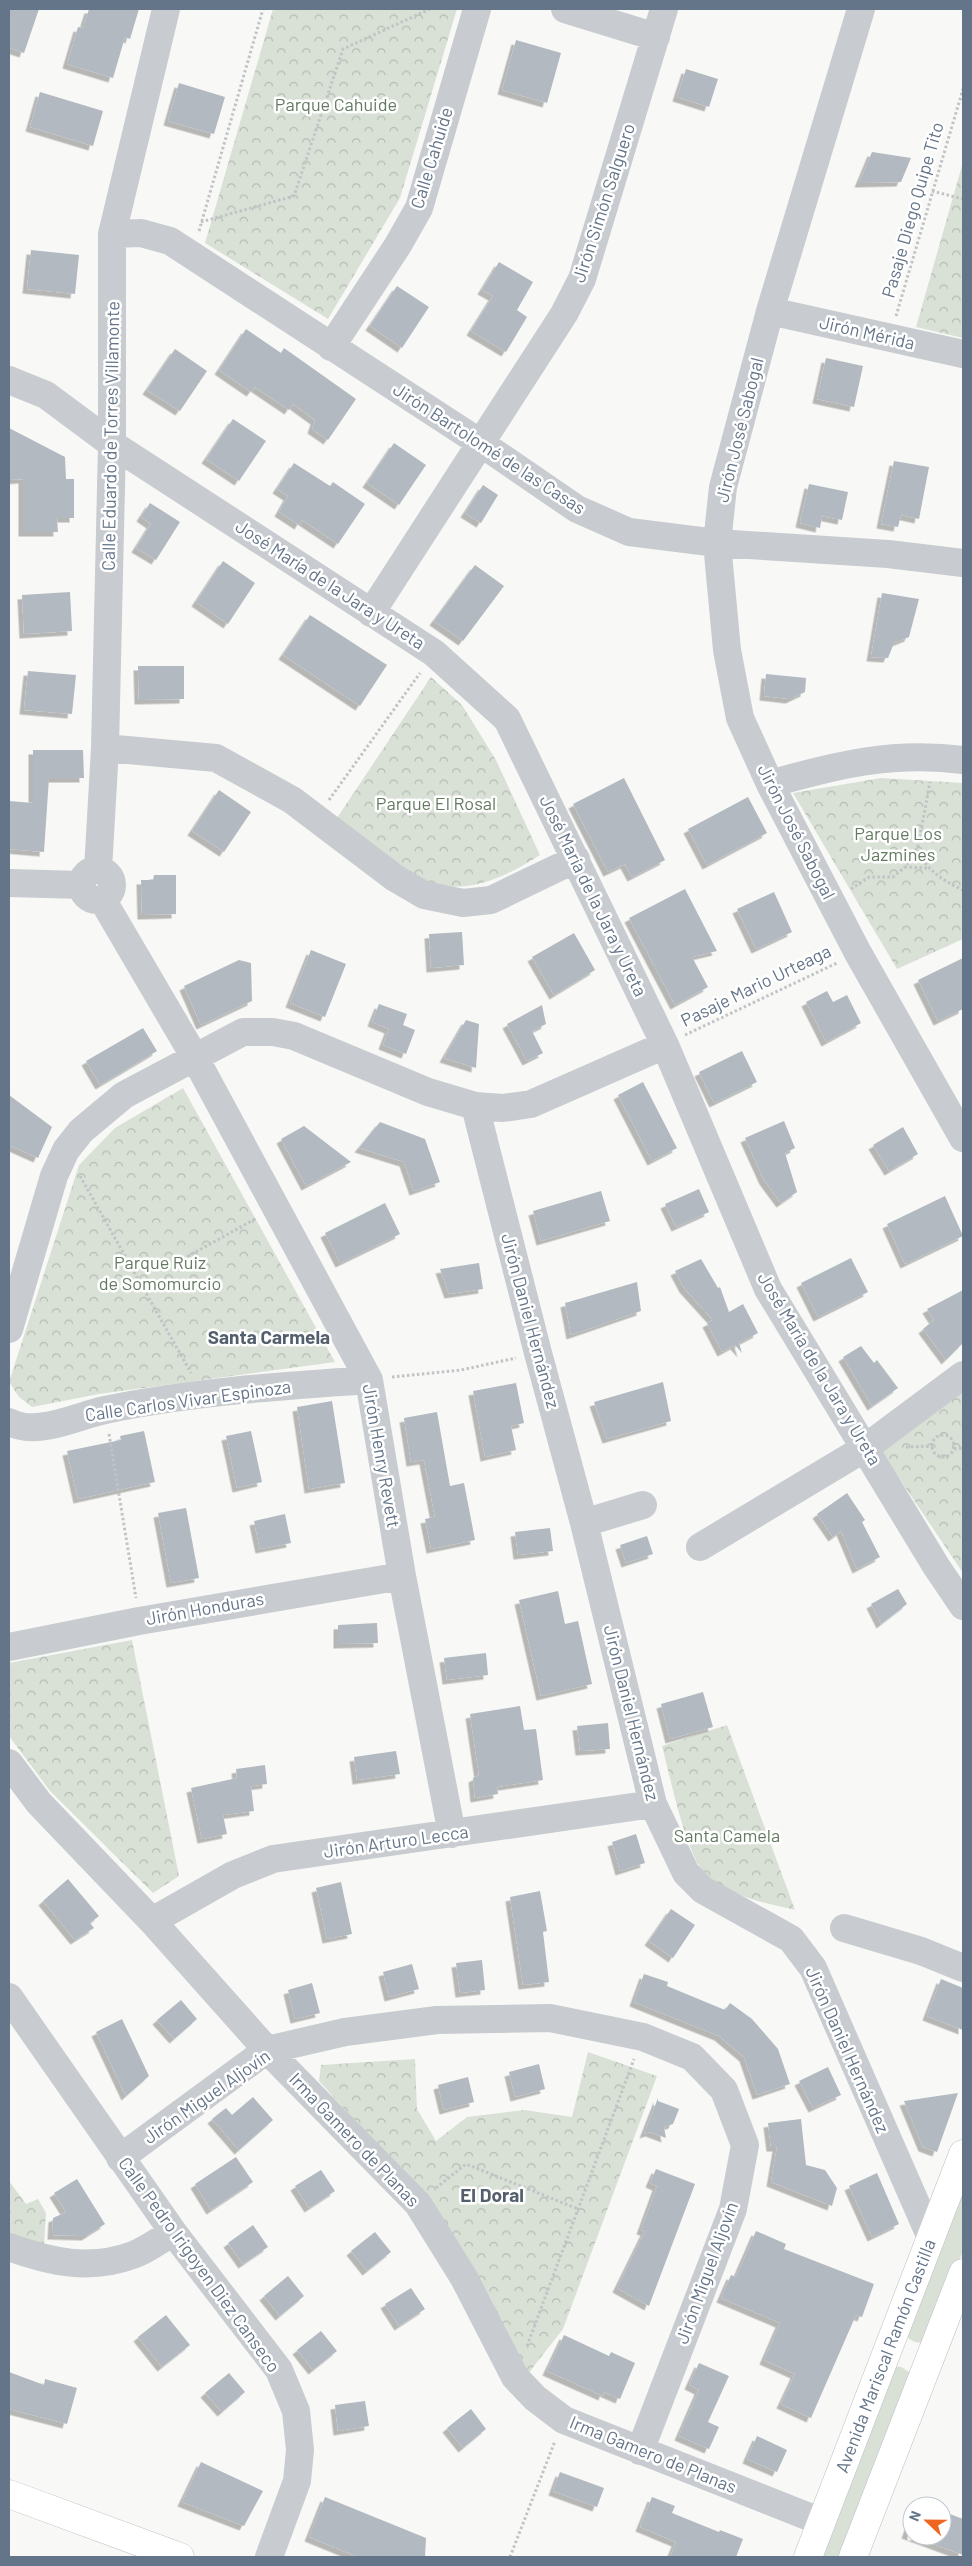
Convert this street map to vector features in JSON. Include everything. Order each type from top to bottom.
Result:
[{"type":"main road","name":"Avenida Mariscal Ramón Castilla","points":[[808,2557],[963,2154]]},
{"type":"main road","points":[[858,2556],[963,2274]]},
{"type":"main road","points":[[887,2350],[928,2365]]},
{"type":"main road","points":[[9,2494],[180,2557]]},
{"type":"street","name":"Calle Eduardo de Torres Villamonte","points":[[94,885],[105,748],[112,444],[112,234],[166,9]]},
{"type":"street","name":"Calle Cahuide","points":[[331,346],[419,208],[477,9]]},
{"type":"street","points":[[565,9],[656,37]]},
{"type":"street","name":"Jirón Simón Salguero","points":[[371,614],[564,314],[582,279],[664,9]]},
{"type":"street","name":"Jirón José Sabogal","points":[[861,9],[770,311],[723,488],[717,543],[727,650],[740,718],[770,784],[858,953],[963,1138]]},
{"type":"street","name":"Jirón Bartolomé de las Casas","points":[[112,234],[141,233],[170,242],[482,444],[577,509],[630,532],[717,543],[888,554],[963,563]]},
{"type":"street","name":"Jirón Mérida","points":[[770,311],[963,354]]},
{"type":"street","name":"José María de la Jara y Ureta","points":[[9,380],[46,395],[112,444],[371,614],[434,653],[507,719],[665,1045],[768,1288],[963,1606]]},
{"type":"street","points":[[105,748],[216,758],[292,800],[317,817],[395,878],[424,895],[463,903],[491,900],[576,859]]},
{"type":"street","points":[[770,784],[834,766],[884,758],[934,756],[963,760]]},
{"type":"street","points":[[9,883],[94,885]]},
{"type":"street","name":"Jirón Henry Revett","points":[[94,885],[194,1056],[369,1380],[402,1576],[452,1834]]},
{"type":"street","points":[[9,1329],[54,1176],[66,1150],[80,1131],[124,1095],[194,1056],[243,1032],[280,1033],[294,1036],[428,1092],[476,1106],[503,1108],[531,1104],[665,1045]]},
{"type":"street","name":"Jirón Daniel Hernández","points":[[476,1106],[538,1353],[584,1523],[653,1804],[686,1873],[703,1890],[791,1939],[812,1968],[931,2238]]},
{"type":"street","points":[[700,1547],[865,1448],[963,1375]]},
{"type":"street","name":"Calle Carlos Vivar Espinoza","points":[[9,1422],[36,1428],[105,1410],[282,1386],[369,1380]]},
{"type":"street","points":[[9,1440],[36,1428]]},
{"type":"street","points":[[584,1523],[643,1505]]},
{"type":"street","name":"Jirón Honduras","points":[[9,1647],[140,1621],[402,1576]]},
{"type":"street","name":"Irma Gamero de Planas","points":[[9,1763],[39,1803],[152,1921],[267,2050],[418,2204],[464,2278],[515,2377],[535,2398],[564,2420],[822,2522]]},
{"type":"street","name":"Jirón Arturo Lecca","points":[[152,1921],[233,1875],[273,1859],[653,1804]]},
{"type":"street","points":[[844,1928],[921,1952],[963,1968]]},
{"type":"street","name":"Calle Pedro Irigoyen Diez Canseco","points":[[9,1997],[173,2232],[279,2370],[296,2411],[300,2450],[297,2481],[269,2557]]},
{"type":"street","name":"Jirón Miguel Aljovín","points":[[120,2158],[267,2050],[326,2036],[437,2020],[550,2018],[643,2037],[692,2057],[724,2090],[745,2145],[734,2209],[640,2451]]},
{"type":"street","points":[[301,2084],[301,2072],[305,2056],[326,2036]]},
{"type":"street","points":[[9,2247],[67,2264],[102,2265],[134,2255],[173,2232]]},
{"type":"path","points":[[192,257],[264,9]]},
{"type":"path","points":[[201,222],[294,196],[343,49],[430,9]]},
{"type":"path","name":"Pasaje Diego Quipe Tito","points":[[890,339],[932,190],[963,90]]},
{"type":"path","points":[[932,190],[963,199]]},
{"type":"path","points":[[317,817],[434,653]]},
{"type":"path","points":[[827,894],[843,894],[869,877],[893,877],[906,867],[917,852],[934,756]]},
{"type":"path","points":[[917,852],[927,868],[947,883],[963,890]]},
{"type":"path","points":[[906,867],[927,868]]},
{"type":"path","name":"Pasaje Mario Urteaga","points":[[665,1045],[858,953]]},
{"type":"path","points":[[66,1150],[203,1396]]},
{"type":"path","points":[[174,1264],[276,1208]]},
{"type":"path","points":[[369,1380],[461,1370],[538,1353]]},
{"type":"path","points":[[105,1410],[140,1621]]},
{"type":"path","points":[[945,1436],[951,1439],[954,1448],[950,1454],[940,1456],[935,1453],[933,1443],[938,1437],[945,1436]]},
{"type":"path","points":[[954,1448],[963,1448]]},
{"type":"path","points":[[515,2377],[643,2037]]},
{"type":"path","points":[[418,2204],[466,2164],[578,2209]]},
{"type":"path","points":[[510,2557],[564,2420]]},
{"type":"green space","name":"Parque Cahuide","points":[[273,9],[457,9],[400,198],[328,319],[205,243]]},
{"type":"green space","points":[[963,162],[963,338],[916,327]]},
{"type":"green space","name":"Parque El Rosal","points":[[431,677],[462,705],[496,760],[540,855],[507,874],[474,885],[457,887],[439,886],[421,881],[395,867],[337,818]]},
{"type":"green space","name":"Parque Los Jazmines","points":[[881,778],[963,783],[963,939],[897,969],[793,793]]},
{"type":"green space","name":"Parque Ruiz de Somomurcio","points":[[183,1088],[335,1362],[99,1394],[32,1407],[19,1397],[9,1382],[79,1165],[115,1128]]},
{"type":"green space","points":[[963,1384],[963,1573],[878,1447]]},
{"type":"green space","points":[[132,1640],[179,1876],[153,1893],[50,1791],[9,1736],[9,1663]]},
{"type":"green space","name":"Santa Camela","points":[[727,1725],[795,1910],[735,1893],[713,1880],[697,1862],[684,1831],[662,1746]]},
{"type":"green space","points":[[588,2052],[657,2076],[563,2329],[524,2379],[400,2170],[319,2081],[321,2065],[415,2059],[417,2109],[436,2141],[467,2117],[525,2110],[572,2117]]},
{"type":"green space","points":[[963,2173],[963,2251],[928,2341],[917,2342],[911,2340],[902,2332]]},
{"type":"green space","points":[[9,2181],[26,2204],[38,2199],[46,2213],[44,2245],[9,2233]]},
{"type":"green space","points":[[892,2366],[901,2367],[909,2372],[910,2379],[843,2557],[818,2557]]},
{"type":"building","points":[[9,9],[39,9],[24,53],[9,48]]},
{"type":"building","points":[[89,9],[139,9],[130,39],[125,37],[113,78],[67,64],[78,27],[83,28]]},
{"type":"building","points":[[516,40],[561,53],[547,103],[502,90]]},
{"type":"building","points":[[686,69],[718,79],[709,107],[677,97]]},
{"type":"building","points":[[179,83],[225,97],[214,134],[168,121]]},
{"type":"building","points":[[40,92],[103,111],[93,146],[30,127]]},
{"type":"building","points":[[872,152],[911,158],[901,182],[859,183]]},
{"type":"building","points":[[31,250],[79,255],[75,294],[27,289]]},
{"type":"building","points":[[499,262],[533,282],[517,310],[527,317],[506,352],[471,331],[493,296],[482,290]]},
{"type":"building","points":[[397,286],[429,307],[402,348],[370,326]]},
{"type":"building","points":[[246,329],[281,353],[284,348],[356,399],[328,440],[312,429],[315,420],[293,404],[289,410],[255,387],[251,392],[219,370]]},
{"type":"building","points":[[175,349],[207,371],[180,411],[147,390]]},
{"type":"building","points":[[826,358],[863,366],[854,407],[817,399]]},
{"type":"building","points":[[233,419],[266,441],[239,481],[206,459]]},
{"type":"building","points":[[9,428],[65,457],[66,479],[74,479],[74,518],[57,518],[58,532],[23,532],[23,479],[9,480]]},
{"type":"building","points":[[394,443],[426,465],[399,505],[367,483]]},
{"type":"building","points":[[894,461],[929,467],[919,519],[901,515],[898,527],[881,524]]},
{"type":"building","points":[[294,463],[330,486],[333,482],[365,504],[338,544],[302,520],[299,525],[279,512],[288,496],[277,489]]},
{"type":"building","points":[[809,484],[848,492],[842,520],[822,516],[820,528],[800,523]]},
{"type":"building","points":[[483,485],[498,495],[481,523],[465,513]]},
{"type":"building","points":[[150,503],[180,522],[156,560],[136,548],[151,524],[141,517]]},
{"type":"building","points":[[223,561],[255,583],[228,624],[196,602]]},
{"type":"building","points":[[475,565],[504,586],[463,641],[434,621]]},
{"type":"building","points":[[70,592],[72,631],[24,634],[22,595]]},
{"type":"building","points":[[882,593],[919,599],[909,637],[894,643],[888,658],[871,657]]},
{"type":"building","points":[[310,615],[387,665],[360,706],[283,655]]},
{"type":"building","points":[[138,666],[184,666],[184,699],[139,700]]},
{"type":"building","points":[[28,671],[76,675],[72,714],[24,710]]},
{"type":"building","points":[[766,674],[806,678],[805,692],[790,699],[764,696]]},
{"type":"building","points":[[33,750],[83,750],[84,778],[49,778],[44,852],[9,849],[9,801],[33,803]]},
{"type":"building","points":[[624,778],[665,860],[632,877],[625,864],[608,872],[573,804]]},
{"type":"building","points":[[219,790],[251,812],[224,852],[192,831]]},
{"type":"building","points":[[748,797],[767,833],[707,865],[688,829]]},
{"type":"building","points":[[154,875],[176,875],[176,914],[142,915],[141,880],[153,880]]},
{"type":"building","points":[[685,889],[717,951],[692,957],[708,987],[675,1005],[629,918]]},
{"type":"building","points":[[774,892],[792,932],[756,949],[737,909]]},
{"type":"building","points":[[462,932],[464,965],[431,968],[429,934]]},
{"type":"building","points":[[574,933],[595,970],[554,995],[532,957]]},
{"type":"building","points":[[311,950],[346,964],[325,1017],[290,1003]]},
{"type":"building","points":[[963,958],[963,1009],[938,1021],[918,980]]},
{"type":"building","points":[[239,960],[251,963],[252,1001],[201,1025],[184,986]]},
{"type":"building","points":[[827,991],[833,1002],[847,995],[861,1023],[826,1042],[806,1002]]},
{"type":"building","points":[[379,1004],[407,1014],[403,1025],[415,1030],[406,1054],[383,1045],[389,1029],[372,1022]]},
{"type":"building","points":[[542,1005],[546,1024],[532,1031],[543,1053],[527,1061],[507,1024]]},
{"type":"building","points":[[466,1020],[479,1024],[476,1068],[444,1058]]},
{"type":"building","points":[[143,1028],[157,1051],[100,1085],[86,1061]]},
{"type":"building","points":[[742,1051],[757,1082],[714,1103],[699,1072]]},
{"type":"building","points":[[643,1082],[677,1148],[652,1161],[618,1095]]},
{"type":"building","points":[[9,1095],[52,1127],[38,1158],[9,1145]]},
{"type":"building","points":[[784,1121],[795,1148],[785,1153],[797,1192],[781,1203],[764,1180],[745,1138]]},
{"type":"building","points":[[380,1122],[425,1139],[440,1182],[414,1191],[404,1162],[359,1148]]},
{"type":"building","points":[[304,1126],[351,1162],[306,1186],[281,1139]]},
{"type":"building","points":[[903,1127],[918,1154],[889,1171],[873,1145]]},
{"type":"building","points":[[699,1189],[709,1212],[676,1227],[665,1204]]},
{"type":"building","points":[[601,1191],[610,1221],[541,1241],[533,1211]]},
{"type":"building","points":[[945,1196],[963,1236],[905,1264],[887,1224]]},
{"type":"building","points":[[385,1203],[400,1234],[340,1263],[325,1233]]},
{"type":"building","points":[[851,1258],[868,1292],[818,1317],[801,1283]]},
{"type":"building","points":[[701,1259],[718,1288],[720,1287],[729,1312],[743,1304],[758,1333],[739,1343],[742,1353],[735,1345],[722,1352],[707,1323],[713,1320],[684,1288],[675,1271]]},
{"type":"building","points":[[479,1263],[483,1289],[449,1294],[440,1269]]},
{"type":"building","points":[[637,1282],[641,1311],[571,1335],[565,1303]]},
{"type":"building","points":[[963,1290],[963,1343],[946,1360],[923,1329],[934,1320],[927,1309]]},
{"type":"building","points":[[861,1346],[874,1363],[877,1360],[898,1388],[872,1406],[843,1357]]},
{"type":"building","points":[[663,1382],[671,1421],[607,1439],[594,1402]]},
{"type":"building","points":[[516,1383],[524,1423],[511,1426],[516,1450],[485,1457],[473,1391]]},
{"type":"building","points":[[332,1401],[345,1483],[309,1489],[297,1407]]},
{"type":"building","points":[[437,1412],[450,1486],[464,1483],[475,1540],[431,1549],[425,1519],[435,1517],[424,1460],[411,1462],[404,1418]]},
{"type":"building","points":[[144,1431],[155,1482],[78,1499],[67,1451],[121,1440],[120,1436]]},
{"type":"building","points":[[251,1431],[262,1482],[237,1488],[226,1436]]},
{"type":"building","points":[[847,1493],[865,1520],[862,1522],[880,1557],[857,1569],[841,1531],[833,1537],[817,1514]]},
{"type":"building","points":[[186,1508],[199,1578],[171,1583],[158,1513]]},
{"type":"building","points":[[285,1514],[291,1543],[260,1549],[254,1521]]},
{"type":"building","points":[[550,1528],[553,1551],[518,1555],[515,1532]]},
{"type":"building","points":[[647,1536],[653,1554],[626,1563],[620,1545]]},
{"type":"building","points":[[898,1589],[907,1604],[881,1624],[871,1604]]},
{"type":"building","points":[[558,1591],[565,1624],[578,1621],[592,1684],[541,1696],[519,1600]]},
{"type":"building","points":[[377,1623],[378,1643],[338,1644],[338,1625]]},
{"type":"building","points":[[486,1653],[488,1675],[447,1680],[444,1658]]},
{"type":"building","points":[[703,1692],[713,1727],[670,1739],[661,1704]]},
{"type":"building","points":[[520,1706],[524,1730],[536,1729],[543,1780],[497,1787],[498,1794],[475,1798],[473,1778],[479,1775],[470,1714]]},
{"type":"building","points":[[608,1723],[610,1749],[580,1751],[577,1726]]},
{"type":"building","points":[[396,1751],[400,1774],[357,1780],[354,1757]]},
{"type":"building","points":[[265,1765],[267,1784],[251,1786],[254,1811],[223,1815],[227,1834],[202,1839],[191,1788],[237,1778],[236,1769]]},
{"type":"building","points":[[636,1834],[645,1863],[620,1871],[612,1842]]},
{"type":"building","points":[[68,1879],[99,1916],[90,1923],[94,1928],[75,1940],[43,1901]]},
{"type":"building","points":[[341,1882],[352,1934],[327,1939],[316,1888]]},
{"type":"building","points":[[540,1891],[547,1931],[543,1932],[549,1982],[523,1985],[510,1897]]},
{"type":"building","points":[[671,1909],[695,1925],[673,1958],[649,1941]]},
{"type":"building","points":[[482,1960],[485,1990],[460,1993],[456,1963]]},
{"type":"building","points":[[412,1964],[419,1989],[389,1997],[383,1972]]},
{"type":"building","points":[[644,1974],[668,1982],[667,1986],[725,2010],[730,2003],[752,2019],[778,2049],[790,2084],[757,2095],[744,2057],[719,2036],[634,2002]]},
{"type":"building","points":[[941,1979],[963,1988],[963,2030],[927,2016]]},
{"type":"building","points":[[312,1983],[320,2013],[295,2019],[288,1990]]},
{"type":"building","points":[[181,2000],[197,2019],[174,2039],[157,2020]]},
{"type":"building","points":[[122,2019],[149,2076],[126,2096],[96,2032]]},
{"type":"building","points":[[539,2064],[545,2089],[515,2097],[509,2072]]},
{"type":"building","points":[[828,2067],[841,2095],[813,2108],[799,2081]]},
{"type":"building","points":[[468,2077],[474,2102],[444,2110],[438,2085]]},
{"type":"building","points":[[958,2093],[937,2152],[923,2147],[904,2101]]},
{"type":"building","points":[[253,2097],[273,2120],[239,2150],[212,2119],[226,2108],[232,2115]]},
{"type":"building","points":[[658,2098],[658,2101],[679,2109],[673,2124],[664,2127],[666,2138],[650,2132],[644,2134]]},
{"type":"building","points":[[801,2119],[806,2165],[825,2170],[837,2188],[832,2206],[771,2182],[777,2147],[771,2147],[768,2123]]},
{"type":"building","points":[[236,2157],[253,2182],[211,2210],[195,2184]]},
{"type":"building","points":[[656,2169],[695,2184],[649,2306],[617,2288],[645,2231],[641,2230],[657,2186],[650,2183]]},
{"type":"building","points":[[321,2170],[335,2191],[309,2208],[295,2186]]},
{"type":"building","points":[[877,2173],[899,2224],[872,2237],[849,2186]]},
{"type":"building","points":[[77,2179],[105,2224],[86,2236],[52,2235],[53,2218],[66,2212],[54,2193]]},
{"type":"building","points":[[253,2225],[268,2247],[243,2264],[228,2243]]},
{"type":"building","points":[[756,2231],[786,2244],[784,2249],[874,2284],[862,2317],[856,2315],[811,2418],[781,2404],[795,2374],[764,2360],[780,2323],[721,2298],[731,2275],[736,2277]]},
{"type":"building","points":[[375,2232],[391,2252],[367,2271],[351,2251]]},
{"type":"building","points":[[288,2276],[304,2296],[280,2316],[264,2296]]},
{"type":"building","points":[[411,2288],[425,2309],[399,2326],[385,2304]]},
{"type":"building","points":[[166,2315],[190,2345],[162,2367],[138,2337]]},
{"type":"building","points":[[321,2331],[337,2351],[313,2370],[297,2350]]},
{"type":"building","points":[[564,2335],[609,2356],[611,2352],[635,2363],[620,2399],[604,2392],[603,2396],[547,2371]]},
{"type":"building","points":[[699,2363],[729,2376],[708,2422],[719,2427],[709,2449],[679,2436],[699,2390],[689,2385]]},
{"type":"building","points":[[9,2372],[44,2385],[45,2379],[77,2388],[67,2424],[9,2409]]},
{"type":"building","points":[[229,2373],[245,2392],[222,2412],[205,2393]]},
{"type":"building","points":[[365,2401],[369,2426],[338,2431],[335,2405]]},
{"type":"building","points":[[471,2409],[486,2429],[463,2448],[447,2428]]},
{"type":"building","points":[[757,2436],[787,2450],[777,2472],[747,2459]]},
{"type":"building","points":[[201,2462],[263,2491],[244,2526],[182,2502]]},
{"type":"building","points":[[560,2472],[604,2488],[597,2507],[553,2491]]},
{"type":"building","points":[[325,2497],[426,2538],[425,2557],[358,2557],[309,2537]]},
{"type":"building","points":[[652,2497],[675,2506],[672,2513],[719,2532],[720,2530],[743,2539],[736,2557],[670,2557],[676,2542],[640,2527]]},
{"type":"building","points":[[952,2515],[963,2519],[963,2555],[939,2546],[952,2546]]},
{"type":"district","name":"Santa Carmela","points":[[269,1337]]},
{"type":"district","name":"El Doral","points":[[492,2195]]}]
